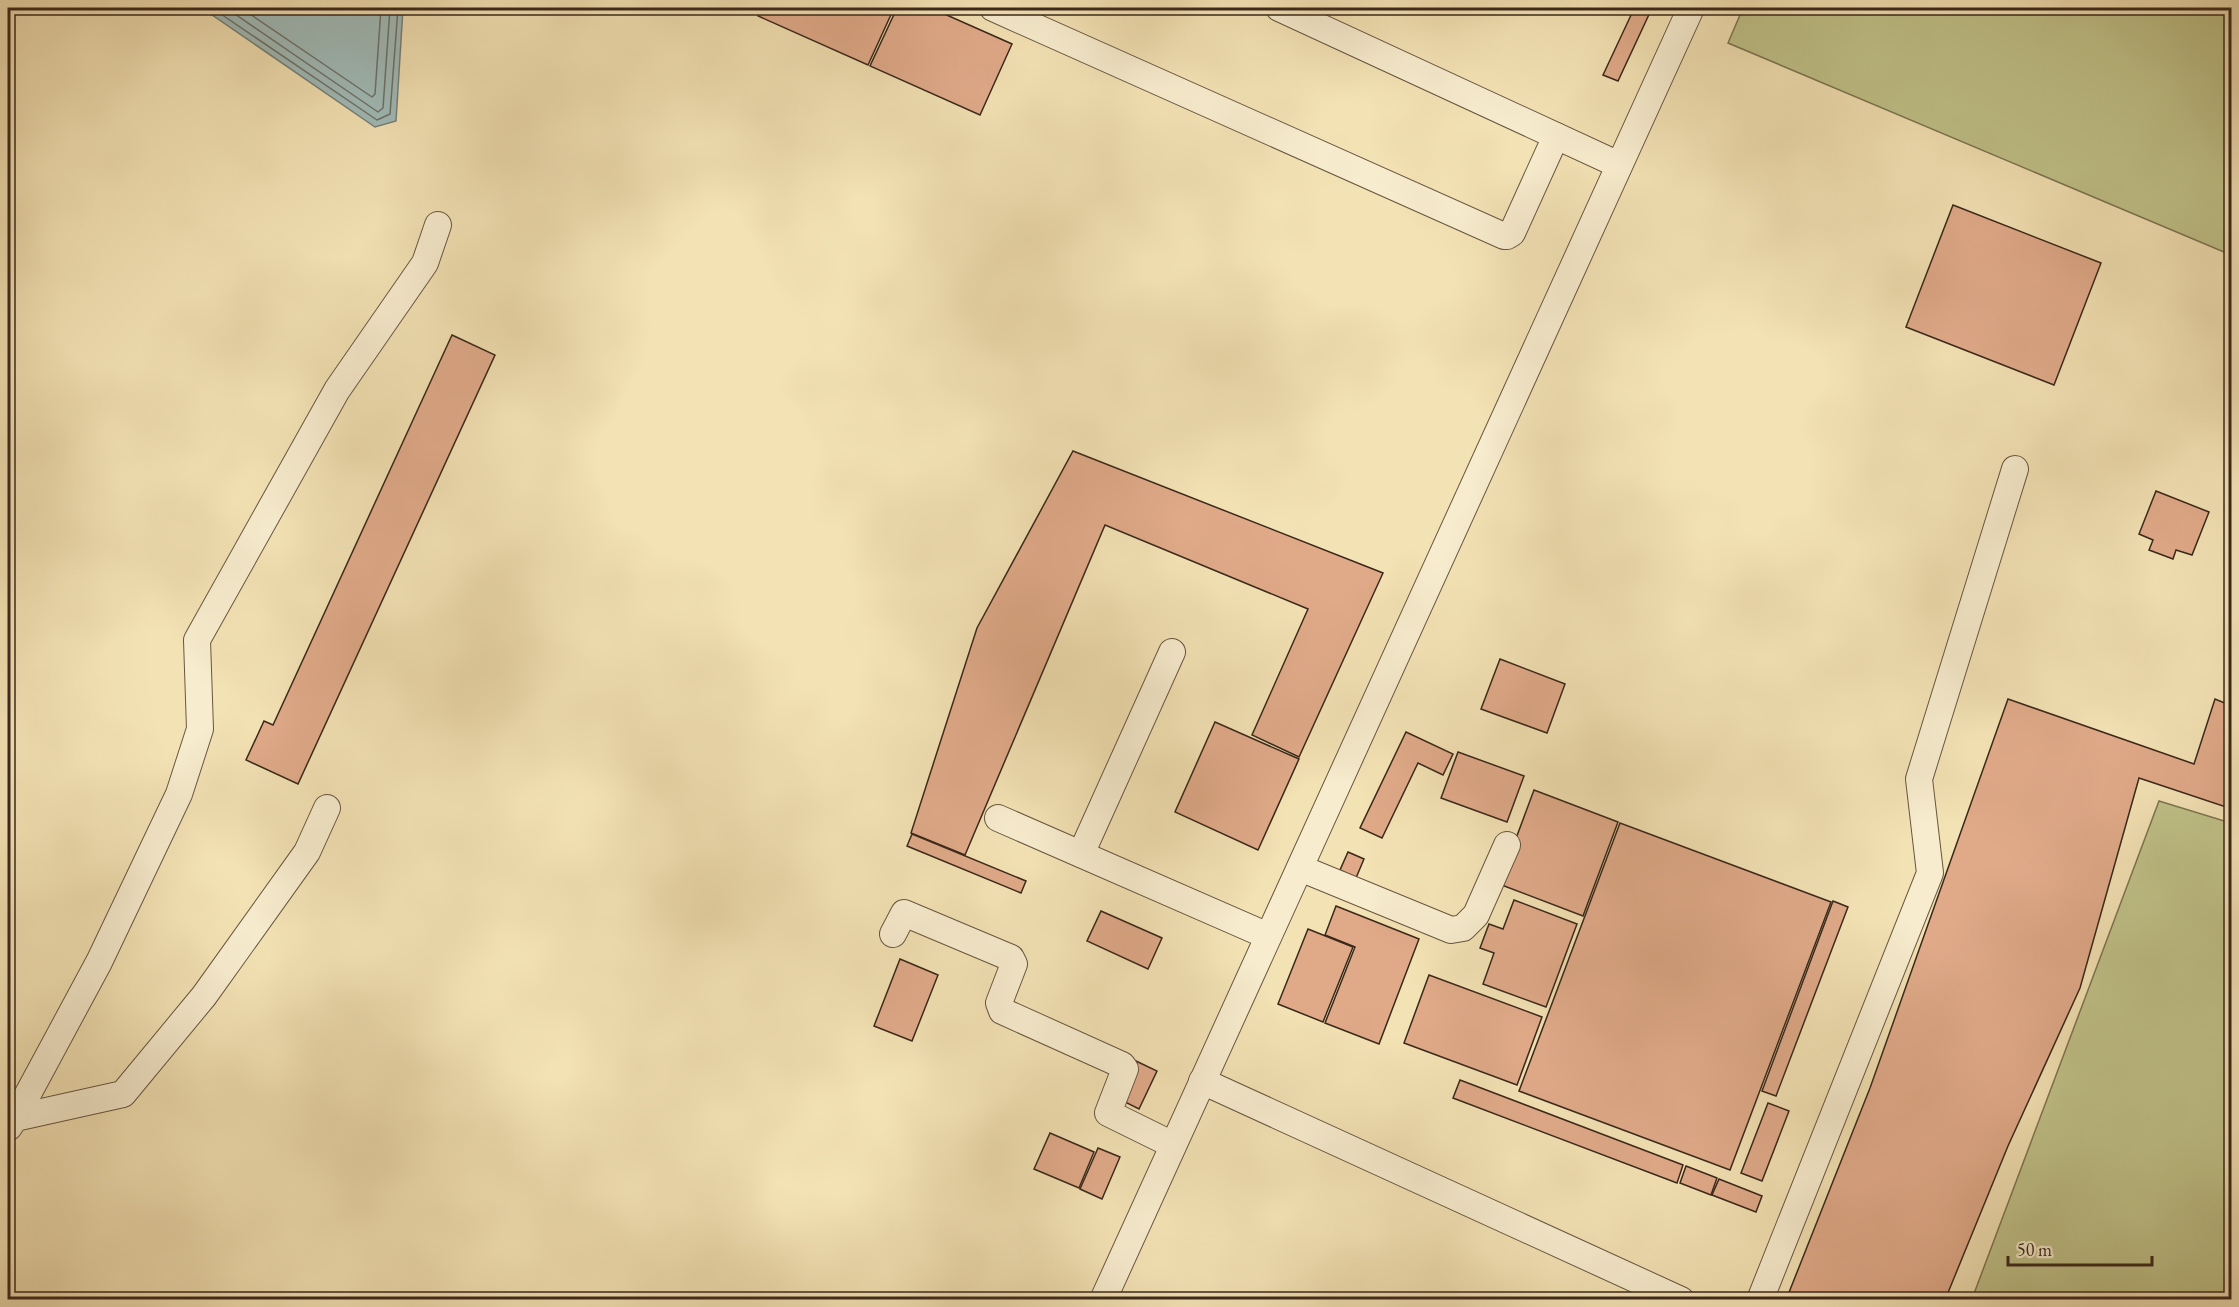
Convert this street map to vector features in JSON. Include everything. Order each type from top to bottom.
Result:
[{"type":"street","points":[[993,8],[1507,236],[1512,233],[1556,136]]},
{"type":"street","points":[[1278,8],[1619,165]]},
{"type":"street","points":[[1103,1299],[1691,8]]},
{"type":"street","points":[[11,1124],[99,962],[179,794],[200,729],[196,640],[337,390],[425,263],[438,225]]},
{"type":"street","points":[[1760,1299],[1930,873],[1919,779],[2015,469]]},
{"type":"street","points":[[1081,854],[1172,652]]},
{"type":"street","points":[[11,1124],[123,1094],[204,996],[307,852],[327,808]]},
{"type":"street","points":[[998,818],[1268,936]]},
{"type":"street","points":[[1300,868],[1451,930],[1463,928],[1476,915],[1507,845]]},
{"type":"street","points":[[893,934],[904,913],[1011,958],[1014,964],[999,1003],[1002,1011],[1122,1065],[1125,1069],[1107,1113],[1173,1145]]},
{"type":"street","points":[[1202,1082],[1681,1299]]},
{"type":"green space","points":[[1743,8],[2231,8],[2231,255],[1728,43]]},
{"type":"green space","points":[[2159,801],[2231,823],[2231,1299],[1972,1299]]},
{"type":"water","points":[[202,8],[403,8],[396,121],[375,127]]},
{"type":"building","points":[[762,8],[894,8],[868,65],[758,16]]},
{"type":"building","points":[[897,8],[931,8],[1012,44],[980,115],[870,66]]},
{"type":"building","points":[[1626,8],[1652,8],[1618,81],[1603,75],[1632,13],[1625,10]]},
{"type":"building","points":[[1953,205],[2101,263],[2054,385],[1906,327]]},
{"type":"building","points":[[452,335],[495,355],[298,784],[246,760],[264,721],[273,725]]},
{"type":"building","points":[[1073,451],[1383,573],[1299,757],[1252,735],[1308,609],[1105,525],[965,855],[911,833],[977,628]]},
{"type":"building","points":[[2156,491],[2209,512],[2192,555],[2176,550],[2173,559],[2149,550],[2153,540],[2139,534]]},
{"type":"building","points":[[1500,659],[1565,684],[1547,733],[1481,709]]},
{"type":"building","points":[[2008,699],[2194,764],[2215,699],[2232,706],[2232,809],[2139,778],[2080,988],[2008,1146],[1945,1300],[1786,1300],[1870,1088]]},
{"type":"building","points":[[1215,722],[1299,759],[1258,850],[1175,812]]},
{"type":"building","points":[[1406,732],[1453,754],[1443,775],[1418,763],[1382,838],[1360,828]]},
{"type":"building","points":[[1458,752],[1524,776],[1507,822],[1441,798]]},
{"type":"building","points":[[1534,790],[1618,822],[1583,916],[1499,884]]},
{"type":"building","points":[[1620,823],[1831,902],[1730,1170],[1519,1091]]},
{"type":"building","points":[[912,834],[1026,881],[1021,893],[907,846]]},
{"type":"building","points":[[1348,852],[1364,859],[1356,878],[1340,870]]},
{"type":"building","points":[[1514,900],[1577,924],[1546,1007],[1483,984],[1494,953],[1480,948],[1489,924],[1503,929]]},
{"type":"building","points":[[1833,901],[1848,907],[1776,1096],[1762,1091]]},
{"type":"building","points":[[1336,906],[1419,939],[1379,1044],[1325,1023],[1355,947],[1325,935]]},
{"type":"building","points":[[1101,911],[1162,938],[1148,969],[1087,941]]},
{"type":"building","points":[[1308,929],[1353,947],[1323,1022],[1278,1004]]},
{"type":"building","points":[[900,959],[938,975],[912,1041],[874,1026]]},
{"type":"building","points":[[1429,975],[1542,1017],[1517,1085],[1404,1043]]},
{"type":"building","points":[[1136,1061],[1157,1071],[1139,1109],[1119,1099]]},
{"type":"building","points":[[1460,1080],[1683,1165],[1677,1183],[1453,1098]]},
{"type":"building","points":[[1768,1103],[1789,1111],[1762,1181],[1741,1173]]},
{"type":"building","points":[[1050,1133],[1094,1152],[1079,1188],[1034,1169]]},
{"type":"building","points":[[1098,1148],[1120,1157],[1102,1199],[1080,1189]]},
{"type":"building","points":[[1686,1166],[1717,1178],[1711,1195],[1680,1183]]},
{"type":"building","points":[[1719,1179],[1762,1196],[1756,1212],[1712,1195]]}]
